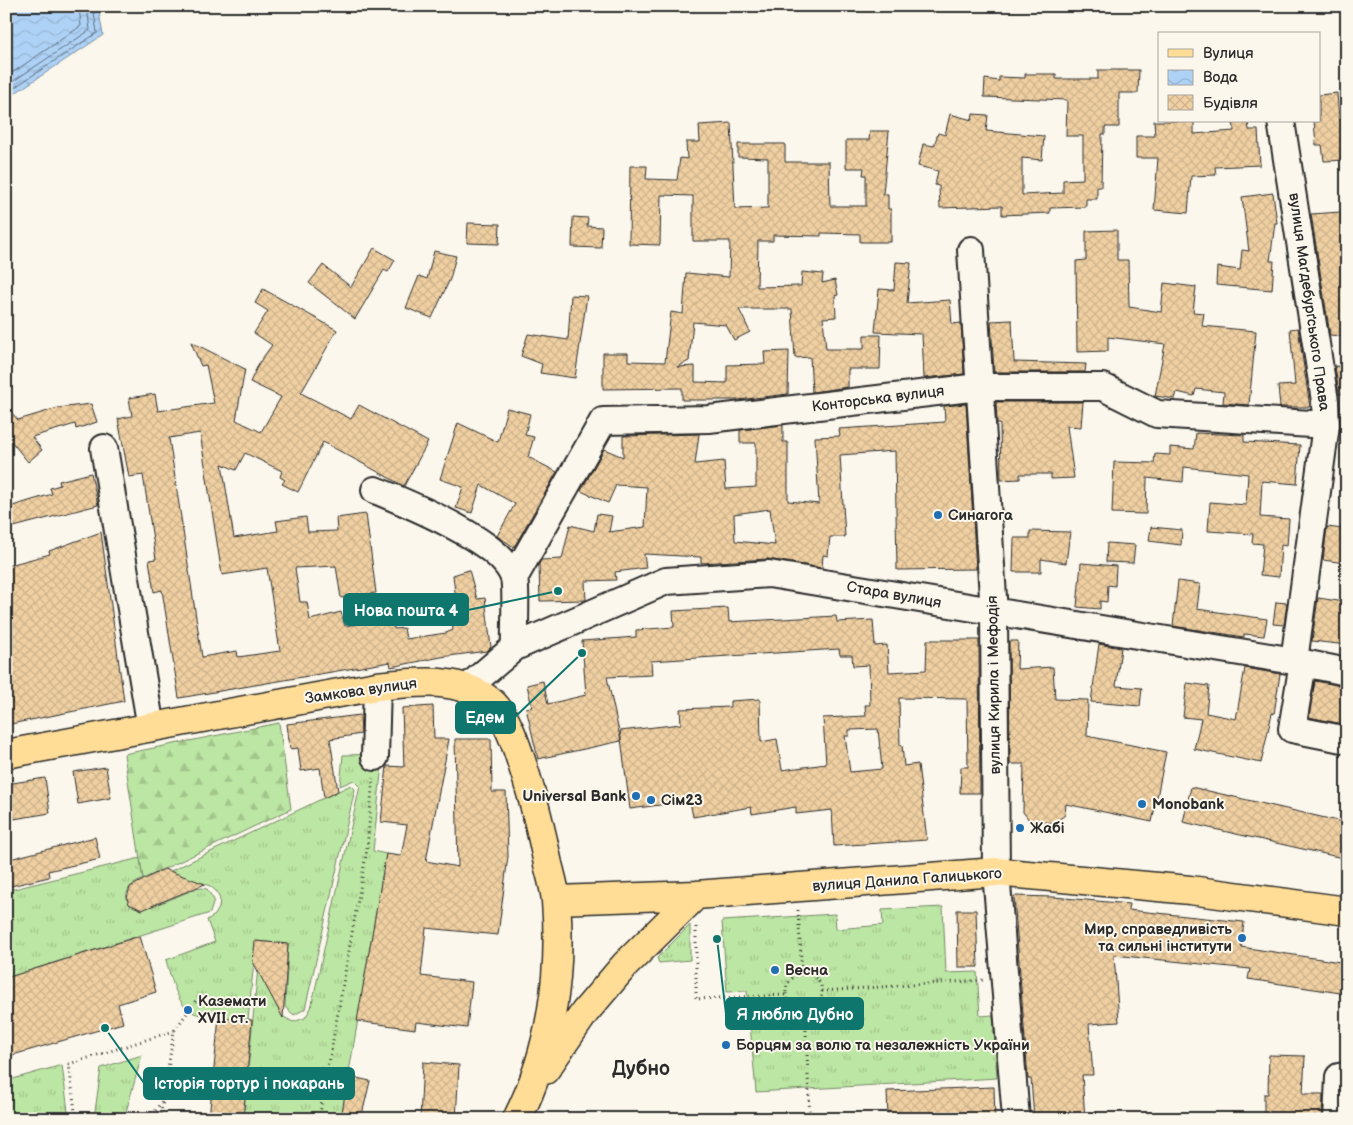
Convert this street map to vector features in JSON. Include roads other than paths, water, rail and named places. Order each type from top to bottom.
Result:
[{"type":"main road","name":"Замкова вулиця","points":[[6,754],[377,686],[428,682],[467,688],[491,702],[498,709],[513,738],[536,808],[556,900],[557,956],[552,1010],[529,1094],[517,1119]]},
{"type":"main road","name":"вулиця Данила Галицького","points":[[556,900],[696,895],[996,872],[1190,890],[1347,911]]},
{"type":"main road","points":[[529,1094],[585,1012],[625,965],[696,895]]},
{"type":"street","name":"вулиця Маґдебурґського Права","points":[[1282,122],[1325,401],[1326,425],[1292,729],[1347,740]]},
{"type":"street","name":"вулиця Кирила і Мефодія","points":[[971,250],[994,613],[996,872],[1016,1119]]},
{"type":"street","name":"Конторська вулиця","points":[[514,578],[603,421],[709,419],[979,387],[1103,387],[1157,414],[1326,425]]},
{"type":"street","points":[[104,448],[151,728]]},
{"type":"street","points":[[376,490],[416,507],[474,538],[493,551],[514,578],[515,647]]},
{"type":"street","name":"Стара вулиця","points":[[467,688],[515,647],[666,581],[769,574],[994,613],[1299,662],[1347,672]]},
{"type":"street","points":[[375,757],[377,686]]},
{"type":"street","points":[[1337,1119],[1339,1077],[1347,1076]]},
{"type":"water","points":[[6,6],[98,6],[103,35],[6,99]]},
{"type":"place","name":"Синагога","points":[[938,515]]},
{"type":"place","name":"Нова пошта 4","points":[[558,591]]},
{"type":"place","name":"Едем","points":[[582,653]]},
{"type":"place","name":"Universal Bank","points":[[636,796]]},
{"type":"place","name":"Сім23","points":[[651,800]]},
{"type":"place","name":"Monobank","points":[[1142,804]]},
{"type":"place","name":"Жабі","points":[[1020,828]]},
{"type":"place","name":"Мир, справедливість та сильні інститути","points":[[1242,938]]},
{"type":"place","name":"Я люблю Дубно","points":[[717,939]]},
{"type":"place","name":"Весна","points":[[775,970]]},
{"type":"place","name":"Каземати XVII ст.","points":[[188,1010]]},
{"type":"place","name":"Історія тортур і покарань","points":[[105,1028]]},
{"type":"place","name":"Борцям за волю та незалежність України","points":[[726,1045]]},
{"type":"district","name":"Дубно","points":[[641,1069]]}]
